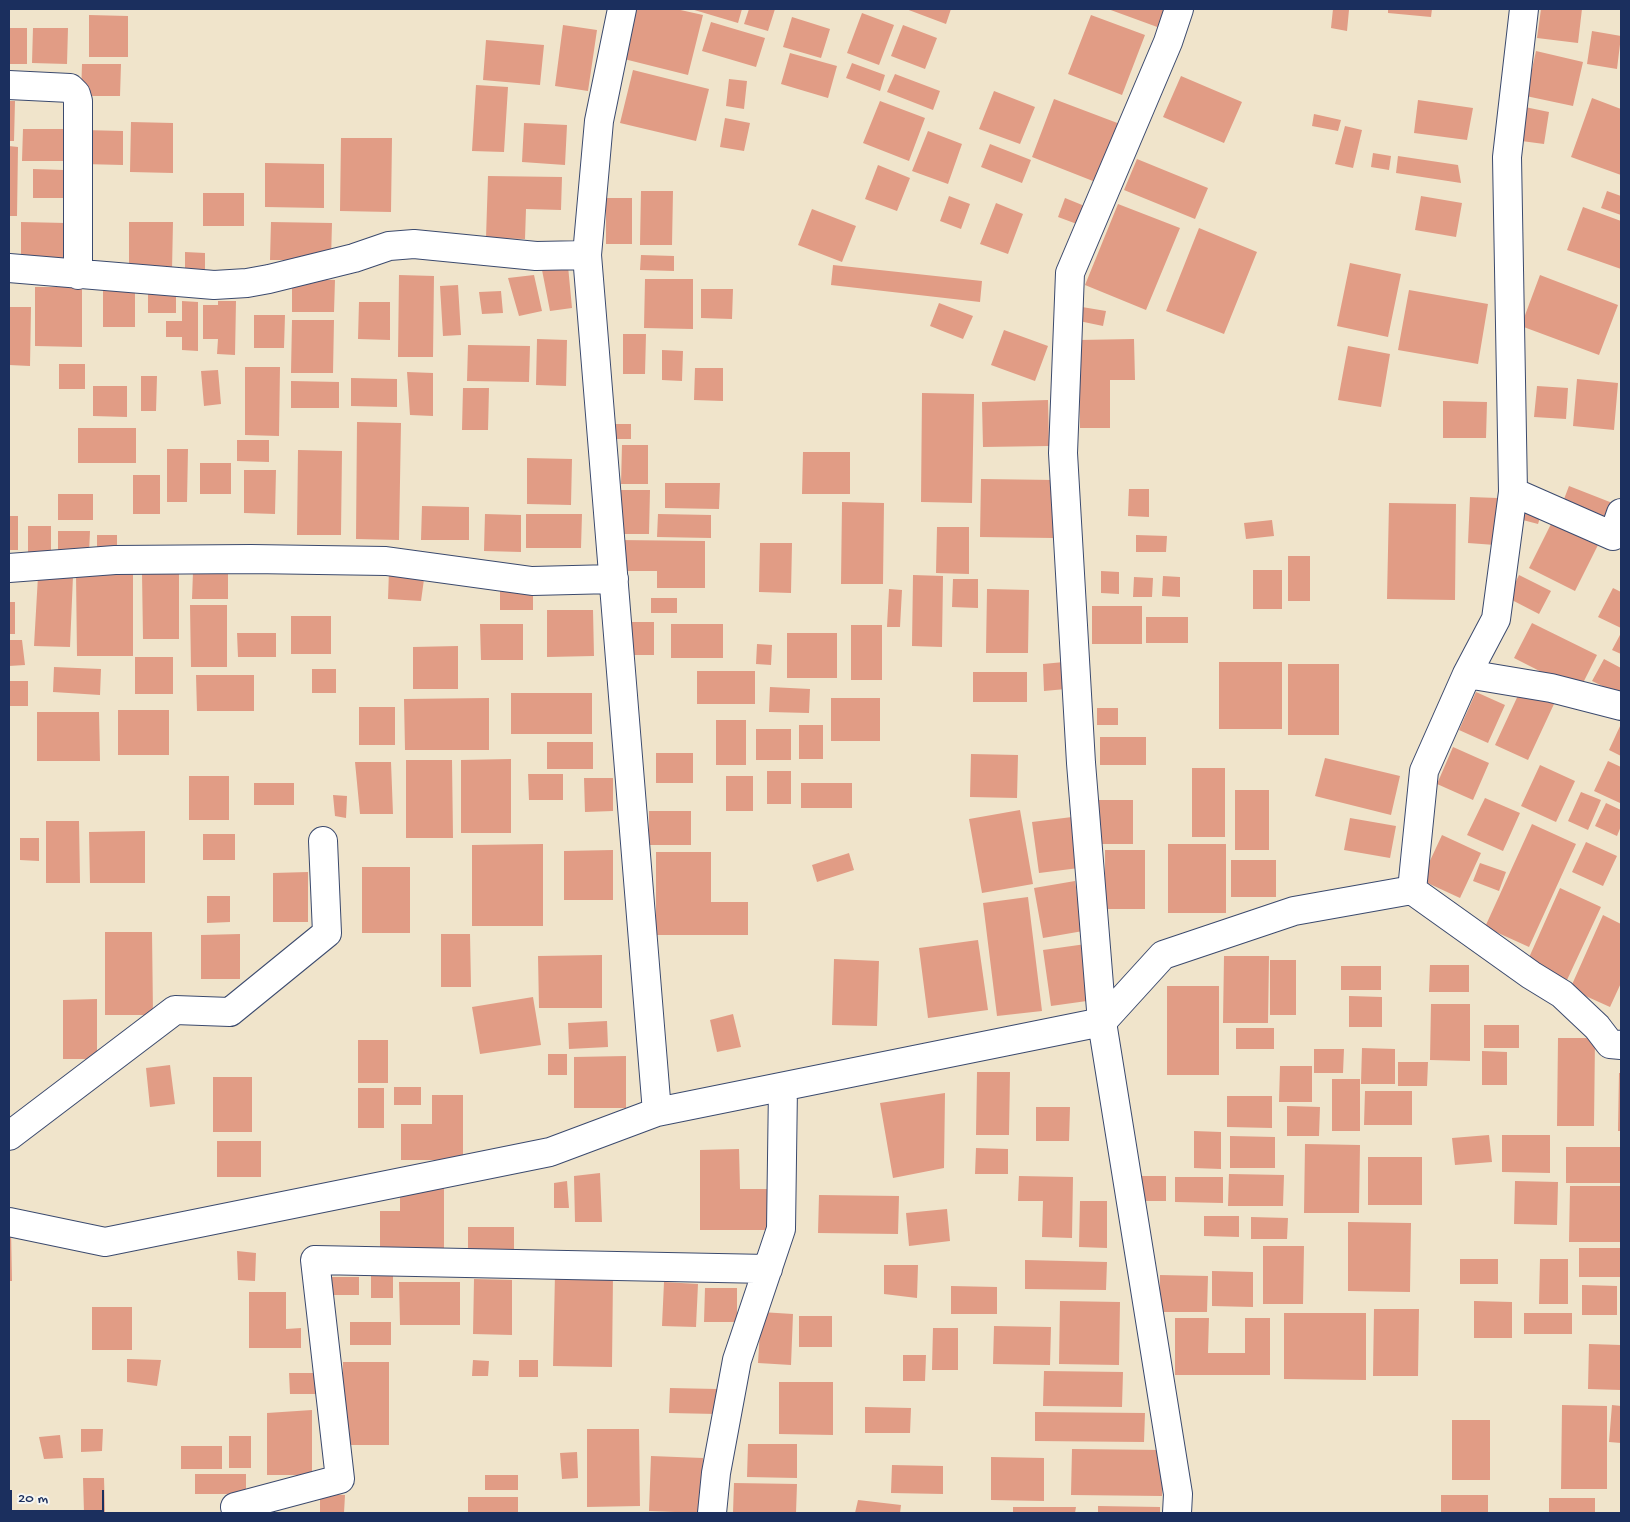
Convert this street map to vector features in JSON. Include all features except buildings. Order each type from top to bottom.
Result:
[{"type":"street","points":[[622,9],[599,121],[587,255],[657,1112]]},
{"type":"street","points":[[1177,1513],[1176,1484],[1102,1022],[1081,763],[1062,453],[1070,272],[1168,42],[1179,9]]},
{"type":"street","points":[[1412,890],[1424,771],[1467,674],[1496,619],[1513,492],[1507,157],[1524,9]]},
{"type":"street","points":[[9,85],[70,88],[76,94],[78,101],[78,275]]},
{"type":"street","points":[[9,268],[78,275],[214,284],[247,284],[354,258],[389,246],[414,244],[496,254],[587,255]]},
{"type":"street","points":[[1513,492],[1618,529]]},
{"type":"street","points":[[9,568],[115,560],[299,560],[386,562],[532,581],[614,579]]},
{"type":"street","points":[[1467,674],[1551,688],[1621,706]]},
{"type":"street","points":[[9,1136],[174,1010],[230,1012],[327,933],[323,841]]},
{"type":"street","points":[[9,1222],[105,1242],[550,1152],[657,1112],[1102,1022],[1163,954],[1294,911],[1412,890],[1531,975],[1562,994],[1597,1027],[1610,1044],[1621,1045]]},
{"type":"street","points":[[712,1513],[716,1473],[737,1360],[781,1229],[783,1087]]},
{"type":"street","points":[[237,1513],[235,1507],[340,1479],[315,1260],[768,1269]]}]
